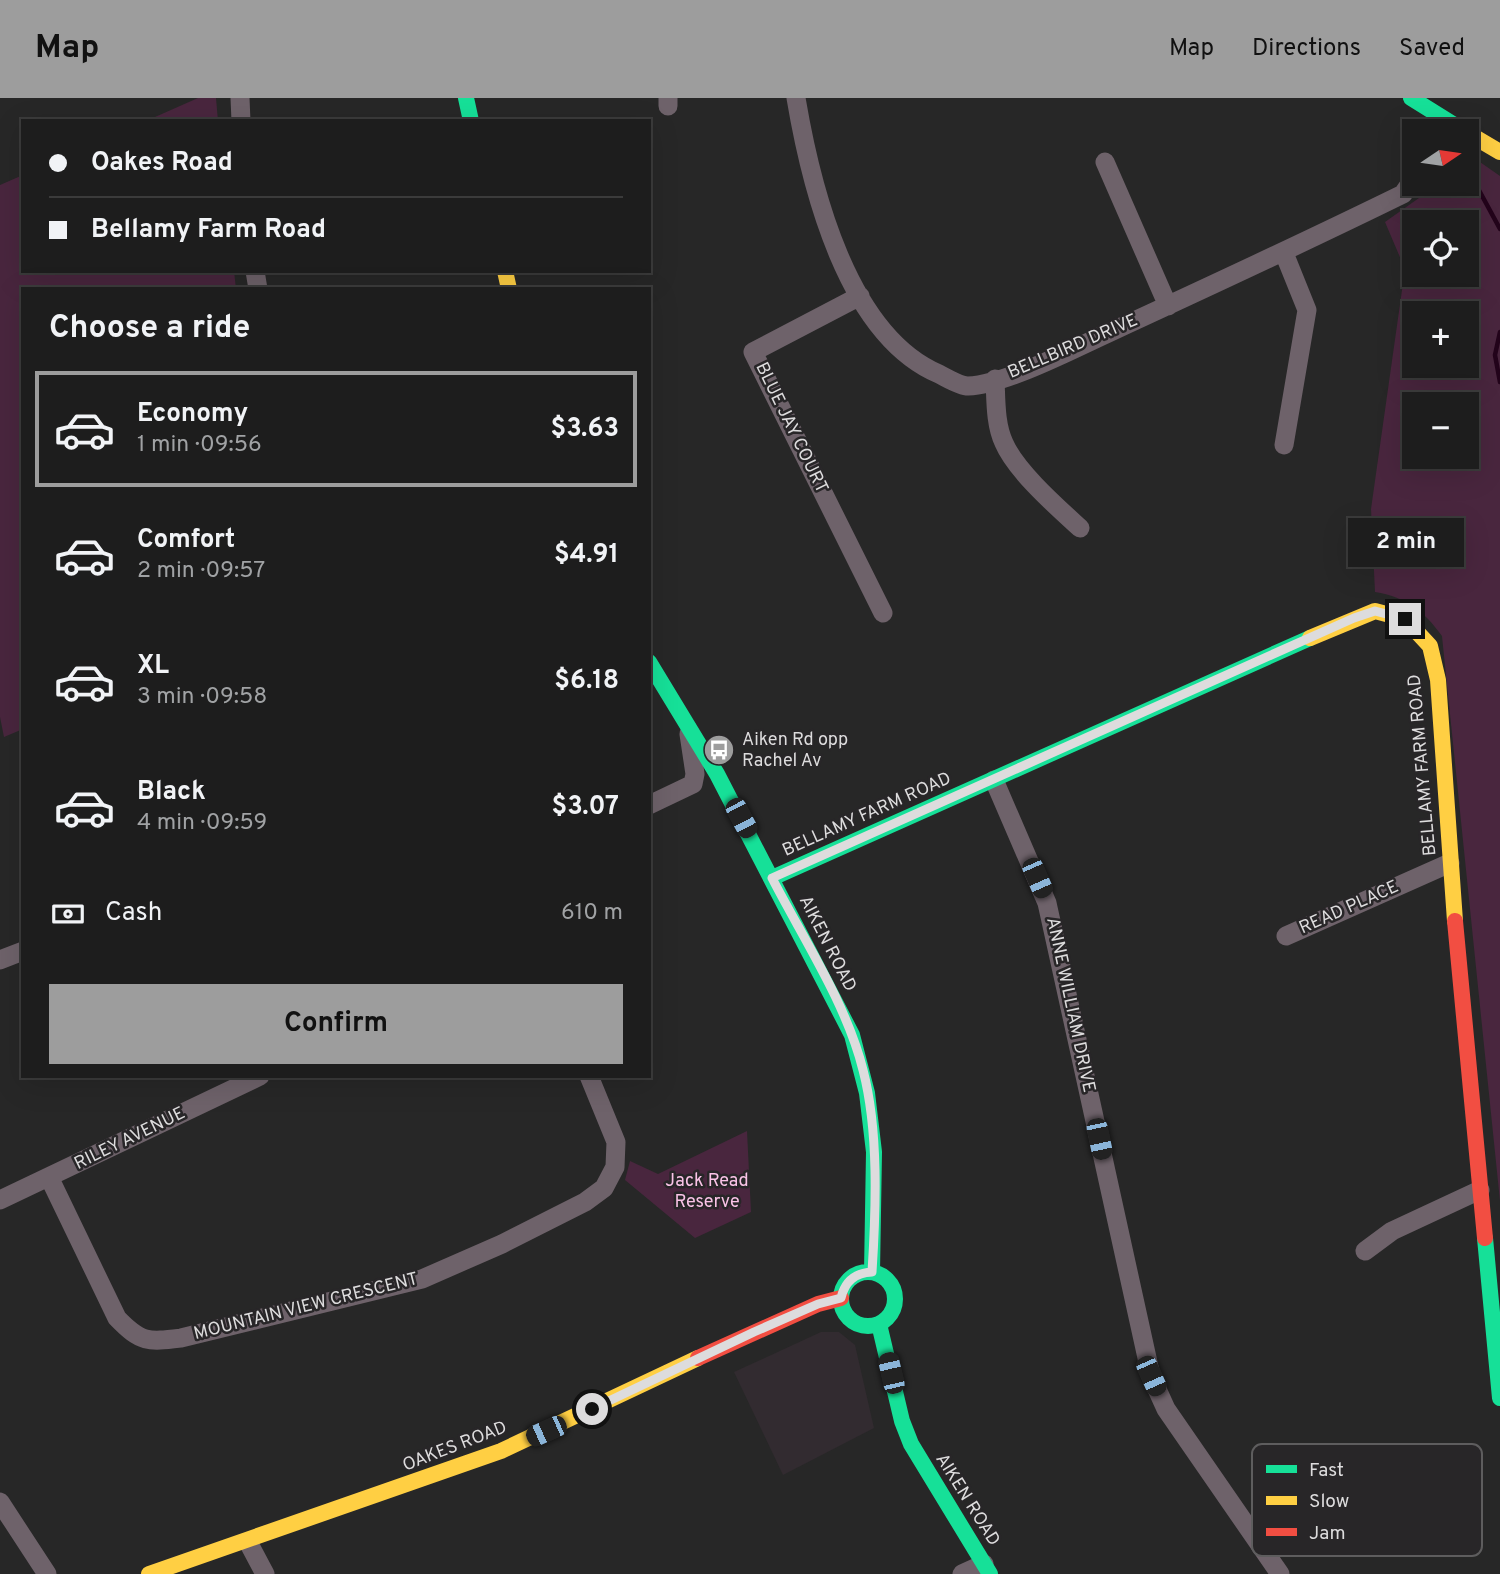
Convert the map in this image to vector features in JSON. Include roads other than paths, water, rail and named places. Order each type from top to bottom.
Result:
[{"type":"street","points":[[240,98],[242,119]]},
{"type":"street","points":[[466,98],[471,119]]},
{"type":"street","name":"BELLBIRD DRIVE","points":[[796,98],[806,158],[826,223],[860,296],[877,322],[917,365],[967,386],[1022,372],[1284,253],[1402,194]]},
{"type":"street","points":[[1412,98],[1442,119]]},
{"type":"street","points":[[1479,141],[1500,152]]},
{"type":"street","points":[[1105,162],[1168,306]]},
{"type":"street","points":[[1284,253],[1307,310],[1284,445]]},
{"type":"street","name":"BLUE JAY COURT","points":[[860,296],[754,352],[883,613]]},
{"type":"street","points":[[995,379],[997,413],[1004,444],[1043,494],[1080,528]]},
{"type":"street","name":"BELLAMY FARM ROAD","points":[[772,878],[1354,618],[1375,611],[1390,612],[1405,619],[1430,646],[1438,680],[1450,863],[1500,1398]]},
{"type":"street","name":"AIKEN ROAD","points":[[651,665],[687,723],[772,878],[852,1035],[863,1069],[871,1112],[875,1232],[872,1272]]},
{"type":"street","points":[[651,804],[692,784],[695,774],[687,723]]},
{"type":"street","name":"ANNE WILLIAM DRIVE","points":[[994,780],[1048,903],[1151,1376],[1166,1409],[1252,1533]]},
{"type":"street","name":"READ PLACE","points":[[1286,936],[1450,863]]},
{"type":"street","points":[[0,960],[21,952]]},
{"type":"street","name":"RILEY AVENUE","points":[[0,1200],[256,1078]]},
{"type":"street","name":"MOUNTAIN VIEW CRESCENT","points":[[49,1177],[117,1318],[132,1334],[149,1342],[181,1338],[422,1279],[502,1244],[585,1202],[604,1188],[615,1167],[616,1142],[590,1078]]},
{"type":"street","points":[[1365,1251],[1392,1231],[1480,1190]]},
{"type":"street","points":[[872,1272],[883,1277],[894,1292],[892,1311],[879,1324],[868,1326],[855,1323],[843,1309],[841,1298],[843,1289],[854,1276],[872,1272]]},
{"type":"street","name":"OAKES ROAD","points":[[149,1574],[248,1542],[501,1451],[754,1332],[818,1304],[841,1298]]},
{"type":"street","name":"AIKEN ROAD","points":[[879,1324],[902,1421],[911,1444],[987,1569]]},
{"type":"street","points":[[0,1502],[47,1574]]},
{"type":"street","points":[[248,1542],[265,1574]]},
{"type":"street","name":"ANNE WILLIAM DRIVE","points":[[1268,1556],[1280,1574]]},
{"type":"street","points":[[962,1574],[987,1569]]},
{"type":"waterway","points":[[1479,190],[1500,229]]},
{"type":"waterway","points":[[1500,332],[1495,355],[1500,382]]},
{"type":"place","name":"Aiken Rd opp Rachel Av","points":[[719,750]]},
{"type":"park label","name":"Jack Read Reserve","points":[[707,1191]]}]
